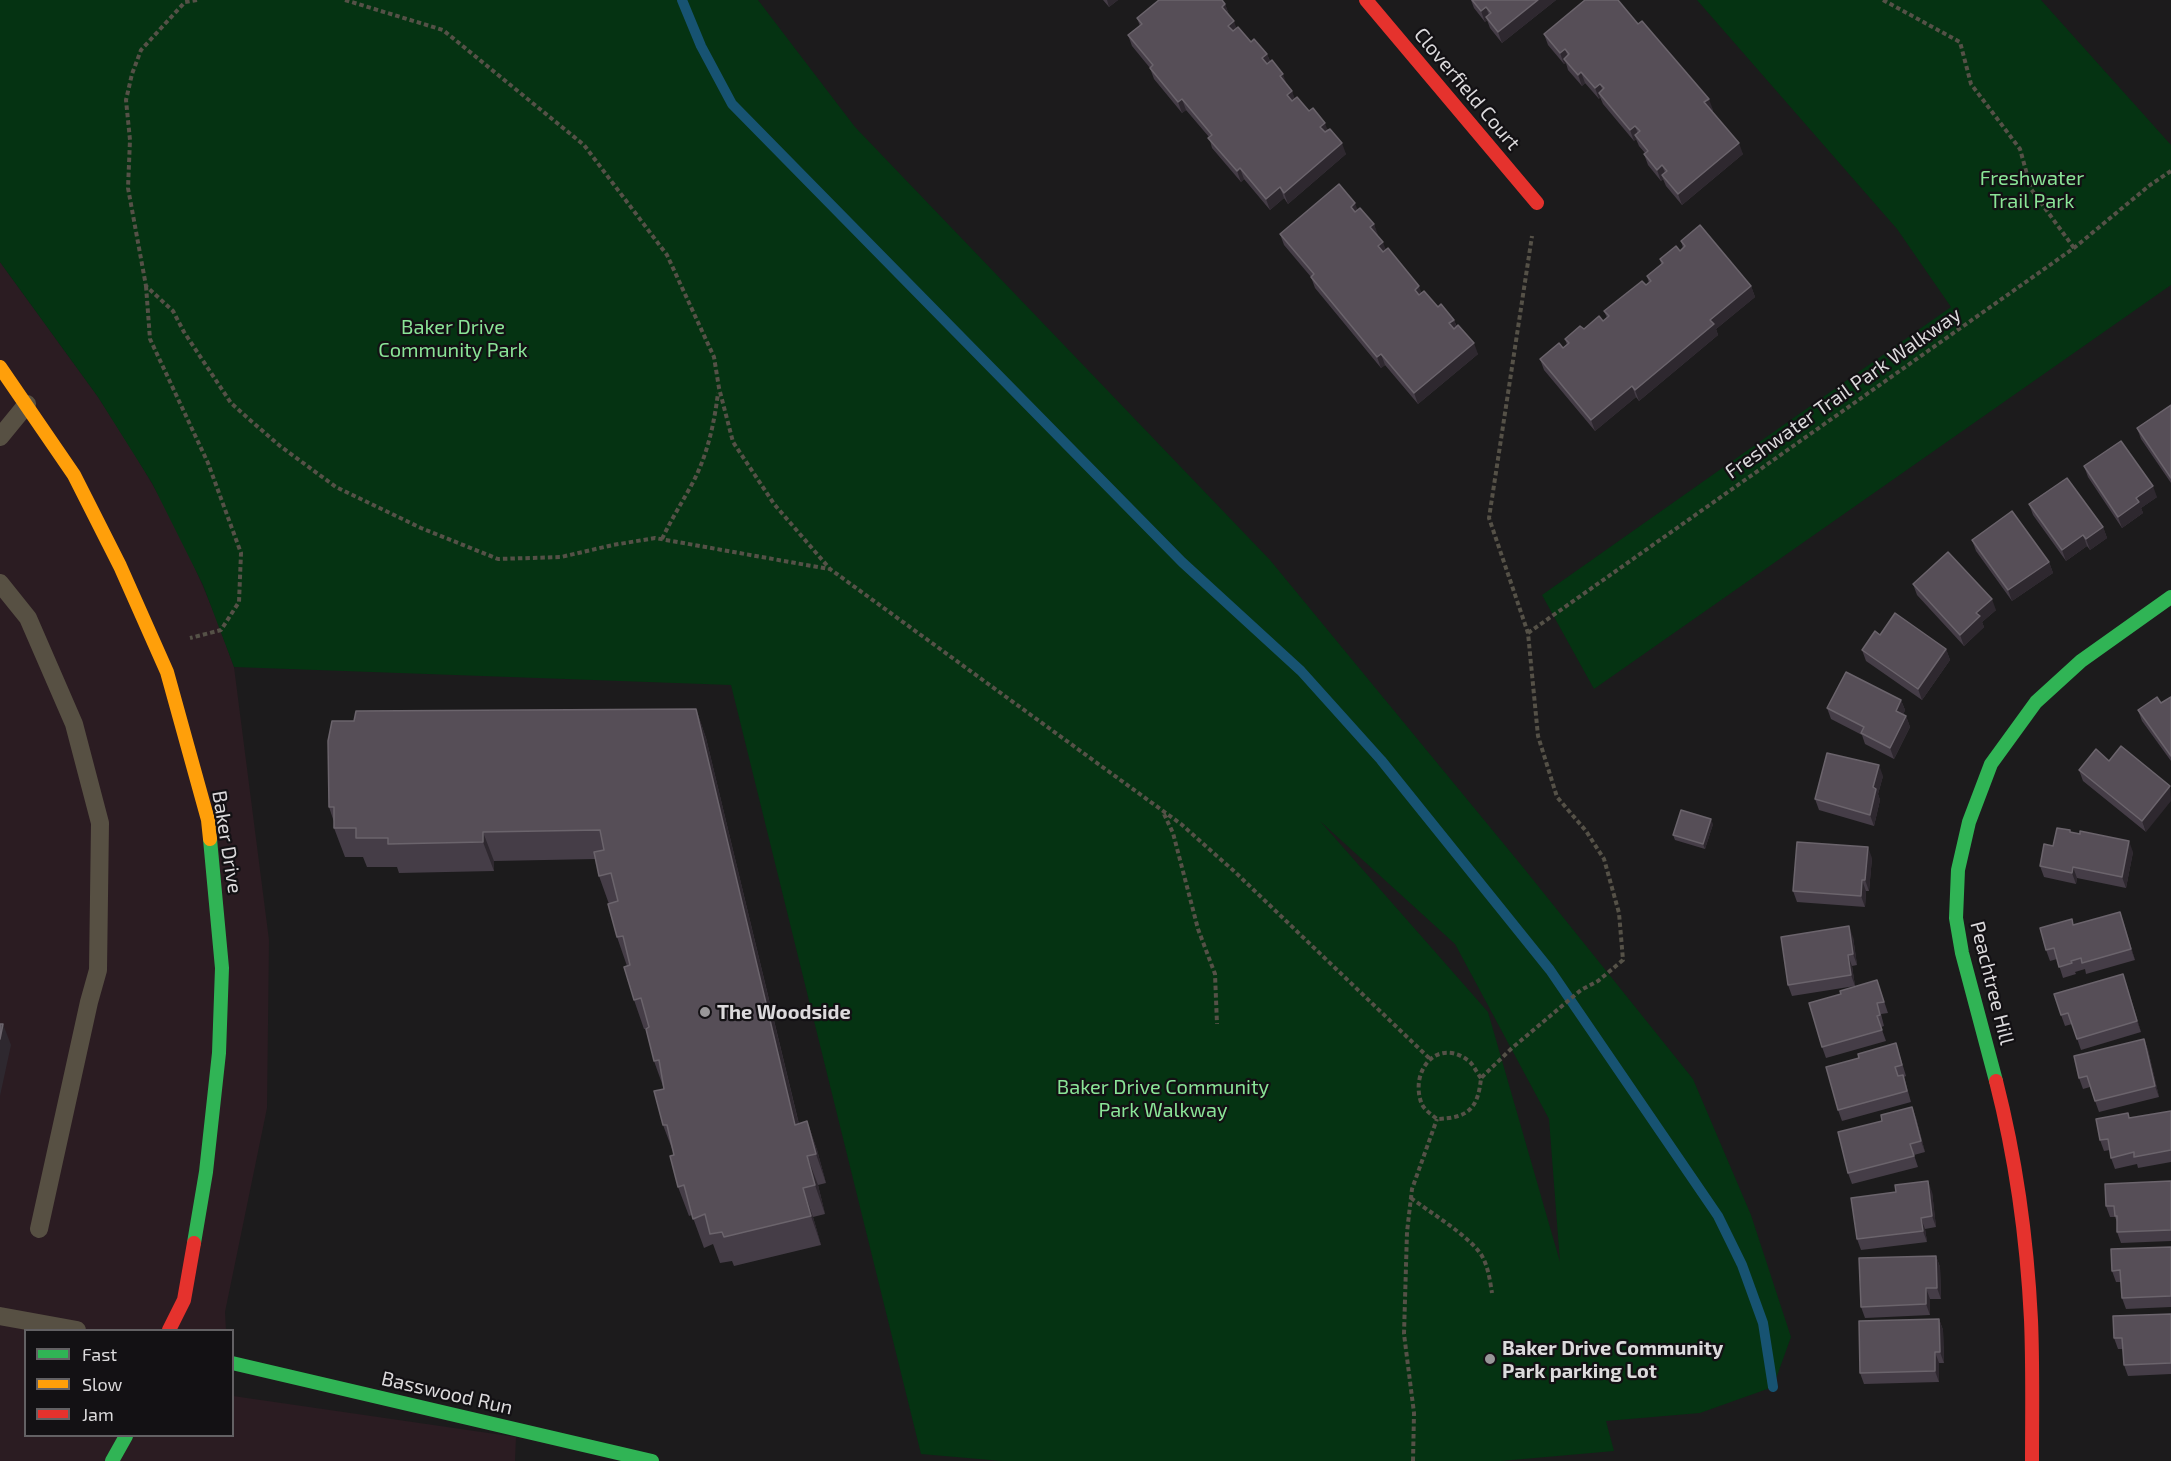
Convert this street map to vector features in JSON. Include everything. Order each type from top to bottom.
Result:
[{"type":"street","name":"Cloverfield Court","points":[[1366,0],[1537,203]]},
{"type":"street","name":"Baker Drive","points":[[0,367],[74,476],[120,566],[157,646],[167,672],[208,820],[222,968],[219,1053],[206,1172],[184,1300],[170,1329]]},
{"type":"street","name":"Peachtree Hill","points":[[2032,1461],[2031,1320],[2022,1213],[2010,1135],[1962,953],[1956,918],[1958,870],[1969,822],[1991,765],[2036,702],[2081,661],[2171,597]]},
{"type":"street","name":"Basswood Run","points":[[234,1363],[652,1461]]},
{"type":"street","points":[[112,1461],[125,1437]]},
{"type":"lane","points":[[0,437],[27,404]]},
{"type":"lane","points":[[0,583],[28,618],[74,724],[100,823],[98,970],[39,1229]]},
{"type":"lane","points":[[0,1316],[72,1329]]},
{"type":"path","points":[[157,646],[221,630],[239,603],[241,553],[208,463],[150,339],[146,286],[128,188],[130,140],[126,100],[132,74],[141,50],[185,3],[197,0]]},
{"type":"path","points":[[345,0],[443,30],[584,145],[667,255],[714,357],[718,388],[733,442],[774,504],[830,569],[1163,811],[1235,872],[1429,1058]]},
{"type":"path","points":[[1883,0],[1960,42],[1971,84],[2020,149],[2031,189],[2074,248]]},
{"type":"path","name":"Freshwater Trail Park Walkway","points":[[1528,633],[2074,248],[2150,185],[2171,171]]},
{"type":"path","points":[[1480,1078],[1560,1007],[1581,990],[1598,981],[1623,960],[1620,913],[1604,859],[1586,831],[1557,796],[1538,736],[1528,633],[1490,518],[1537,203]]},
{"type":"path","points":[[146,286],[173,311],[184,332],[231,403],[280,446],[336,487],[421,528],[498,559],[561,557],[655,538],[830,569]]},
{"type":"path","points":[[662,539],[691,485],[705,451],[715,422],[718,388]]},
{"type":"path","points":[[1163,811],[1173,833],[1198,930],[1215,974],[1217,1024]]},
{"type":"path","points":[[1444,1052],[1459,1055],[1471,1063],[1480,1078],[1479,1094],[1471,1110],[1454,1119],[1437,1119],[1421,1105],[1418,1086],[1420,1072],[1429,1058],[1444,1052]]},
{"type":"path","points":[[1413,1461],[1414,1413],[1404,1334],[1407,1232],[1412,1189],[1437,1119]]},
{"type":"path","points":[[1410,1198],[1467,1240],[1481,1254],[1490,1277],[1492,1293]]},
{"type":"shaded area","points":[[0,262],[98,397],[134,453],[165,506],[189,554],[216,617],[234,667],[269,940],[267,1108],[225,1312],[226,1329],[24,1329],[24,1437],[234,1437],[234,1396],[516,1437],[515,1461],[0,1461]]},
{"type":"green space","name":"Baker Drive Community Park","points":[[0,0],[758,0],[855,127],[1270,560],[1522,866],[1693,1079],[1751,1215],[1791,1337],[1773,1387],[1700,1413],[1606,1421],[1614,1451],[1501,1461],[1002,1461],[921,1454],[731,685],[234,667],[203,585],[152,483],[98,397],[0,262]],"holes":[[[1320,821],[1455,944],[1549,1119],[1560,1262],[1488,1012]]]},
{"type":"green space","name":"Freshwater Trail Park","points":[[1697,0],[2041,0],[2171,145],[2171,285],[1594,689],[1542,595],[1951,307],[1897,229]]},
{"type":"building","points":[[1159,0],[1222,0],[1225,4],[1222,7],[1234,21],[1228,26],[1233,31],[1238,27],[1251,42],[1254,39],[1267,54],[1262,58],[1267,64],[1272,60],[1283,74],[1280,76],[1292,91],[1287,95],[1292,101],[1297,97],[1309,111],[1313,108],[1325,123],[1320,127],[1325,132],[1330,129],[1342,143],[1284,193],[1280,187],[1266,199],[1240,168],[1237,171],[1208,138],[1212,135],[1182,99],[1178,102],[1150,68],[1153,65],[1128,35],[1142,24],[1137,18]]},
{"type":"building","points":[[1472,0],[1538,0],[1498,32],[1486,17],[1491,13],[1486,7],[1481,11]]},
{"type":"building","points":[[1585,0],[1618,0],[1638,24],[1642,21],[1709,99],[1704,102],[1739,143],[1678,194],[1662,175],[1667,171],[1662,165],[1657,170],[1644,154],[1648,151],[1635,135],[1640,131],[1635,126],[1630,130],[1599,93],[1604,88],[1600,84],[1595,88],[1581,72],[1578,75],[1564,59],[1569,54],[1565,49],[1560,53],[1544,34]]},
{"type":"building","points":[[1339,184],[1355,203],[1351,207],[1355,212],[1360,208],[1374,224],[1370,227],[1383,242],[1378,246],[1383,252],[1388,248],[1419,286],[1415,290],[1419,295],[1424,291],[1438,307],[1441,304],[1454,320],[1449,323],[1454,329],[1458,325],[1474,343],[1414,393],[1381,354],[1377,357],[1311,277],[1314,274],[1280,234]]},
{"type":"building","points":[[1700,225],[1751,286],[1710,320],[1714,324],[1635,390],[1632,386],[1591,420],[1540,359],[1559,343],[1563,348],[1569,343],[1565,339],[1580,326],[1584,329],[1599,316],[1603,321],[1609,316],[1604,311],[1642,281],[1646,285],[1651,281],[1647,276],[1663,263],[1660,259],[1676,246],[1680,251],[1685,246],[1681,241]]},
{"type":"building","points":[[2171,405],[2171,478],[2137,428]]},
{"type":"building","points":[[2121,441],[2153,486],[2136,498],[2139,502],[2118,517],[2084,466]]},
{"type":"building","points":[[2067,478],[2103,527],[2086,539],[2083,535],[2062,550],[2029,504]]},
{"type":"building","points":[[2012,511],[2049,562],[2008,590],[1972,540]]},
{"type":"building","points":[[1948,552],[1992,599],[1976,613],[1980,616],[1960,635],[1913,584]]},
{"type":"building","points":[[1895,613],[1946,649],[1918,689],[1862,650],[1875,631],[1880,635]]},
{"type":"building","points":[[1846,672],[1901,700],[1896,711],[1906,716],[1890,748],[1861,733],[1864,727],[1827,708]]},
{"type":"building","points":[[2157,697],[2161,703],[2171,697],[2171,756],[2138,710]]},
{"type":"building","name":"The Woodside","points":[[696,709],[795,1125],[807,1121],[816,1154],[807,1156],[815,1185],[803,1188],[811,1216],[724,1237],[722,1232],[710,1234],[705,1214],[693,1219],[684,1185],[678,1187],[670,1156],[674,1155],[667,1125],[663,1125],[654,1091],[664,1089],[659,1060],[654,1061],[646,1029],[649,1027],[641,998],[634,1000],[624,967],[630,965],[623,936],[617,937],[608,904],[618,901],[611,873],[599,876],[594,852],[604,850],[600,830],[483,832],[483,842],[388,844],[388,838],[356,838],[356,828],[334,828],[334,807],[329,807],[328,741],[332,721],[354,721],[356,711]]},
{"type":"building","points":[[2121,746],[2170,786],[2142,821],[2079,770],[2096,749],[2109,761]]},
{"type":"building","points":[[1827,753],[1879,765],[1873,787],[1876,789],[1870,815],[1815,799]]},
{"type":"building","points":[[1681,810],[1711,819],[1703,844],[1673,835]]},
{"type":"building","points":[[2057,828],[2080,834],[2080,831],[2129,841],[2122,877],[2073,867],[2072,873],[2040,866],[2044,844],[2053,846]]},
{"type":"building","points":[[1797,842],[1868,847],[1861,896],[1793,891]]},
{"type":"building","points":[[2120,912],[2131,949],[2082,963],[2081,958],[2059,967],[2054,948],[2046,950],[2040,928],[2072,919],[2073,925]]},
{"type":"building","points":[[1849,926],[1853,954],[1848,955],[1851,975],[1788,985],[1781,937]]},
{"type":"building","points":[[2123,974],[2137,1021],[2077,1039],[2068,1013],[2061,1015],[2054,994]]},
{"type":"building","points":[[1877,980],[1884,1002],[1877,1003],[1880,1015],[1877,1016],[1882,1030],[1822,1047],[1809,1003]]},
{"type":"building","points":[[2144,1039],[2155,1086],[2095,1101],[2087,1076],[2079,1078],[2074,1056]]},
{"type":"building","points":[[1896,1043],[1902,1065],[1895,1067],[1898,1076],[1903,1075],[1907,1091],[1838,1110],[1826,1067],[1859,1058],[1858,1054]]},
{"type":"building","points":[[1912,1107],[1921,1141],[1910,1144],[1914,1156],[1848,1173],[1838,1132],[1882,1121],[1881,1115]]},
{"type":"building","points":[[2171,1111],[2171,1150],[2134,1157],[2134,1152],[2111,1158],[2108,1139],[2100,1140],[2096,1119],[2128,1113],[2129,1118]]},
{"type":"building","points":[[1928,1181],[1932,1216],[1921,1218],[1923,1231],[1857,1239],[1851,1198],[1896,1192],[1895,1185]]},
{"type":"building","points":[[2171,1181],[2171,1230],[2117,1232],[2117,1216],[2115,1216],[2114,1206],[2106,1206],[2105,1184]]},
{"type":"building","points":[[2171,1247],[2171,1296],[2122,1298],[2120,1270],[2112,1271],[2111,1249]]},
{"type":"building","points":[[1936,1256],[1937,1288],[1926,1288],[1926,1304],[1861,1307],[1859,1258]]},
{"type":"building","points":[[2171,1314],[2171,1363],[2124,1365],[2122,1338],[2114,1338],[2113,1316]]},
{"type":"building","points":[[1939,1319],[1940,1352],[1935,1352],[1935,1371],[1860,1373],[1859,1321]]},
{"type":"waterway","points":[[682,0],[701,46],[732,104],[1182,562],[1301,671],[1381,760],[1550,970],[1718,1216],[1742,1265],[1763,1323],[1773,1387]]},
{"type":"traffic: fast","points":[[1996,1081],[1962,953],[1956,918],[1958,870],[1969,822],[1991,764],[2036,702],[2081,661],[2171,597]]},
{"type":"traffic: fast","points":[[194,1243],[206,1172],[219,1053],[222,968],[210,839]]},
{"type":"traffic: fast","points":[[234,1363],[652,1461]]},
{"type":"traffic: fast","points":[[112,1461],[125,1437]]},
{"type":"traffic: slow","points":[[0,367],[74,475],[120,566],[167,672],[208,820],[210,839]]},
{"type":"traffic: jam","points":[[1366,0],[1537,203]]},
{"type":"traffic: jam","points":[[1996,1081],[2015,1170],[2027,1259],[2032,1338],[2032,1461]]},
{"type":"traffic: jam","points":[[170,1329],[184,1300],[194,1243]]},
{"type":"place","name":"The Woodside","points":[[705,1012]]},
{"type":"place","name":"Baker Drive Community Park parking Lot","points":[[1490,1359]]},
{"type":"park label","name":"Baker Drive Community Park Walkway","points":[[1163,1098]]}]
